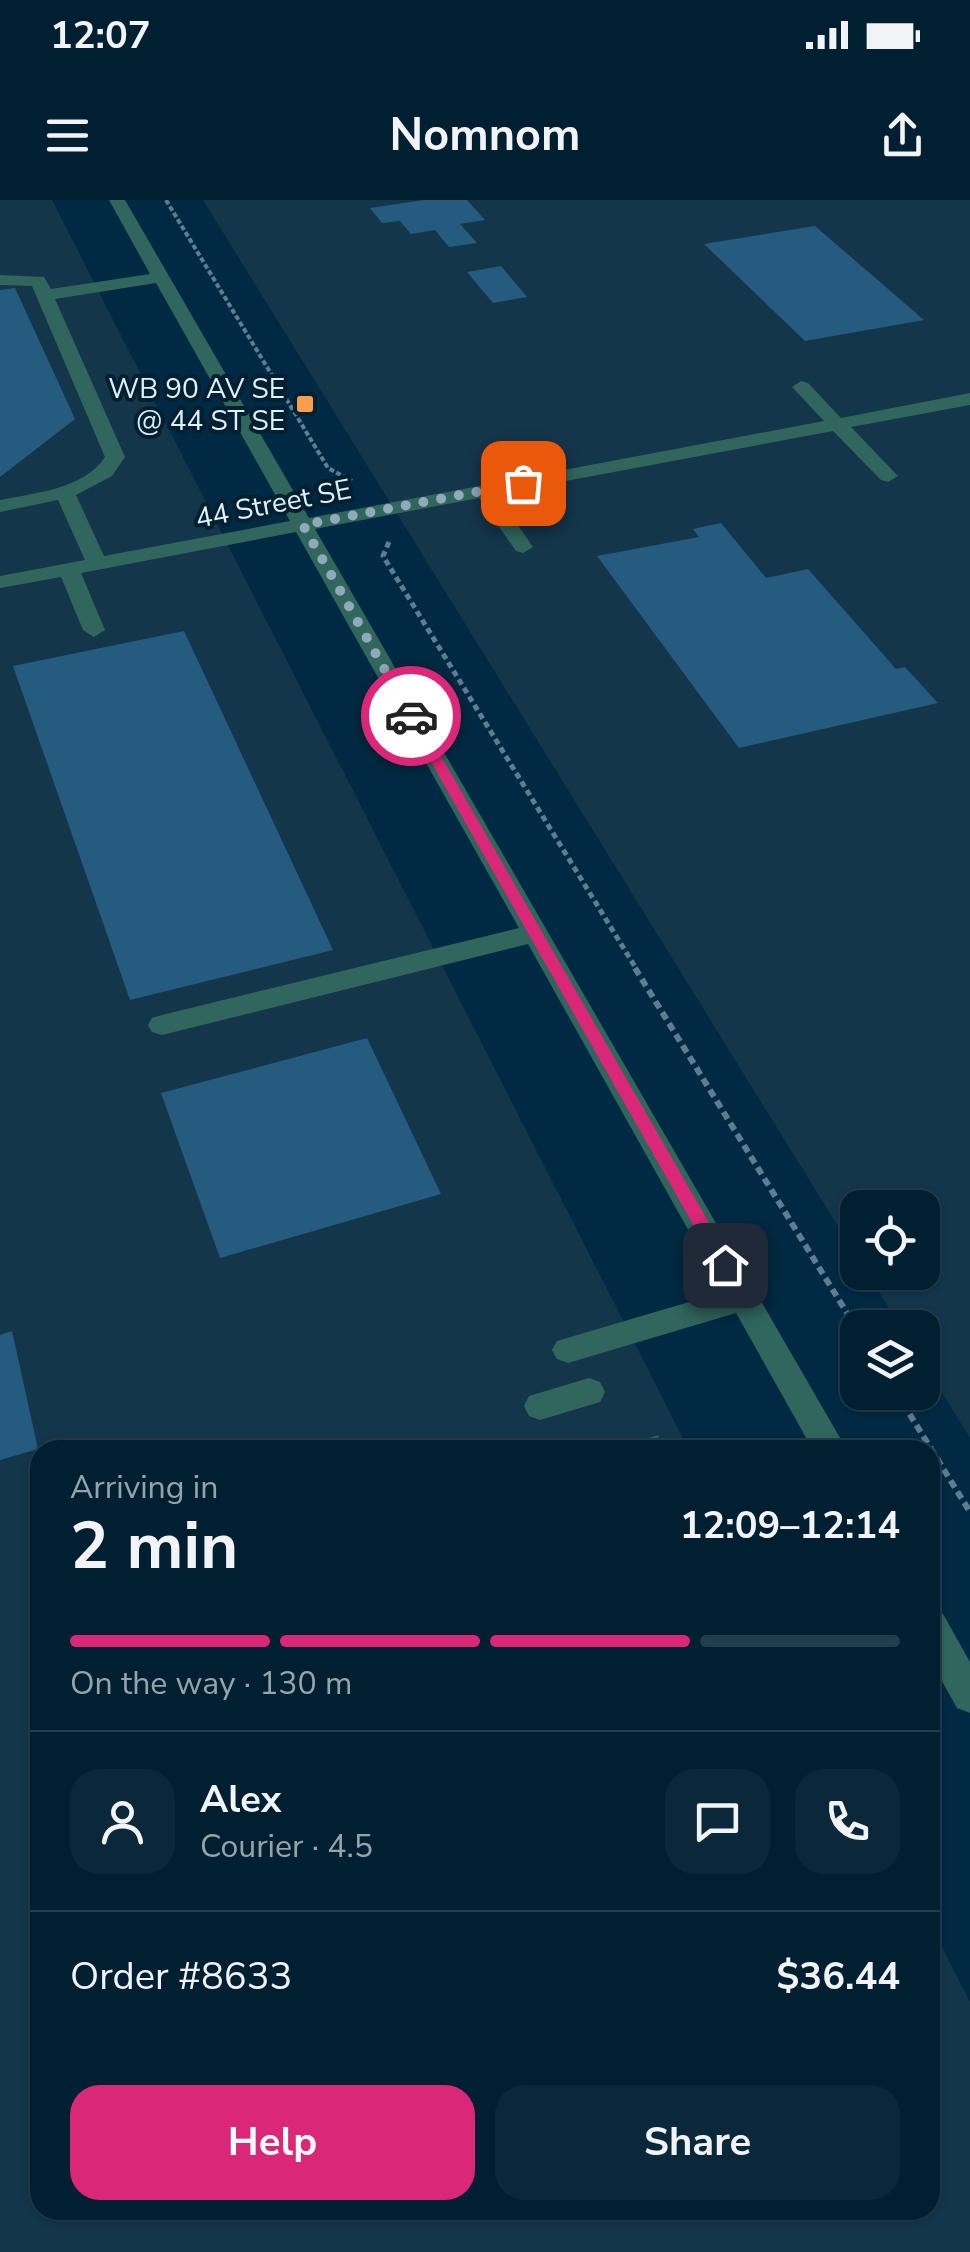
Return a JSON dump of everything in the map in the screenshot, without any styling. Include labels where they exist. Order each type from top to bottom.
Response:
[{"type":"street","points":[[118,200],[824,1440]]},
{"type":"street","points":[[46,295],[161,277]]},
{"type":"street","points":[[0,280],[38,281],[115,457],[106,472],[65,494],[0,506]]},
{"type":"street","points":[[801,387],[888,476]]},
{"type":"street","name":"44 Street SE","points":[[0,582],[970,400]]},
{"type":"street","points":[[758,439],[778,461]]},
{"type":"street","points":[[484,490],[523,547]]},
{"type":"street","points":[[65,494],[98,564]]},
{"type":"street","points":[[69,570],[94,630]]},
{"type":"street","points":[[162,1025],[535,933]]},
{"type":"street","points":[[568,1350],[744,1298]]},
{"type":"street","points":[[540,1406],[590,1392]]},
{"type":"street","points":[[940,1644],[970,1696]]},
{"type":"path","points":[[166,200],[328,468],[358,484]]},
{"type":"path","points":[[394,535],[383,556],[846,1310]]},
{"type":"path","points":[[907,1410],[926,1440]]},
{"type":"path","points":[[940,1463],[970,1512]]},
{"type":"shaded area","points":[[0,200],[52,200],[684,1440],[30,1440],[30,2220],[940,2220],[940,1943],[970,2002],[970,2252],[0,2252]]},
{"type":"shaded area","points":[[203,200],[970,200],[970,1438],[940,1389],[940,1310],[890,1310],[878,1290],[940,1290],[940,1190],[840,1190],[840,1230]]},
{"type":"building","points":[[424,200],[467,200],[485,220],[460,224],[477,243],[449,247],[435,230],[411,234],[400,221],[382,223],[370,208]]},
{"type":"building","points":[[815,226],[924,320],[805,341],[704,244]]},
{"type":"building","points":[[501,266],[527,297],[493,303],[467,272]]},
{"type":"building","points":[[15,288],[75,419],[0,477],[0,290]]},
{"type":"building","points":[[721,523],[766,578],[808,569],[896,669],[905,667],[938,703],[739,748],[597,556],[699,537],[693,529]]},
{"type":"building","points":[[184,631],[333,950],[130,1000],[13,666]]},
{"type":"building","points":[[367,1038],[441,1194],[220,1258],[161,1093]]},
{"type":"building","points":[[12,1331],[36,1440],[30,1440],[30,1451],[0,1460],[0,1335]]},
{"type":"way so far","points":[[411,716],[303,525],[523,483]]},
{"type":"place","name":"WB 90 AV SE @ 44 ST SE","points":[[305,404]]},
{"type":"route","points":[[411,716],[725,1265]]}]
